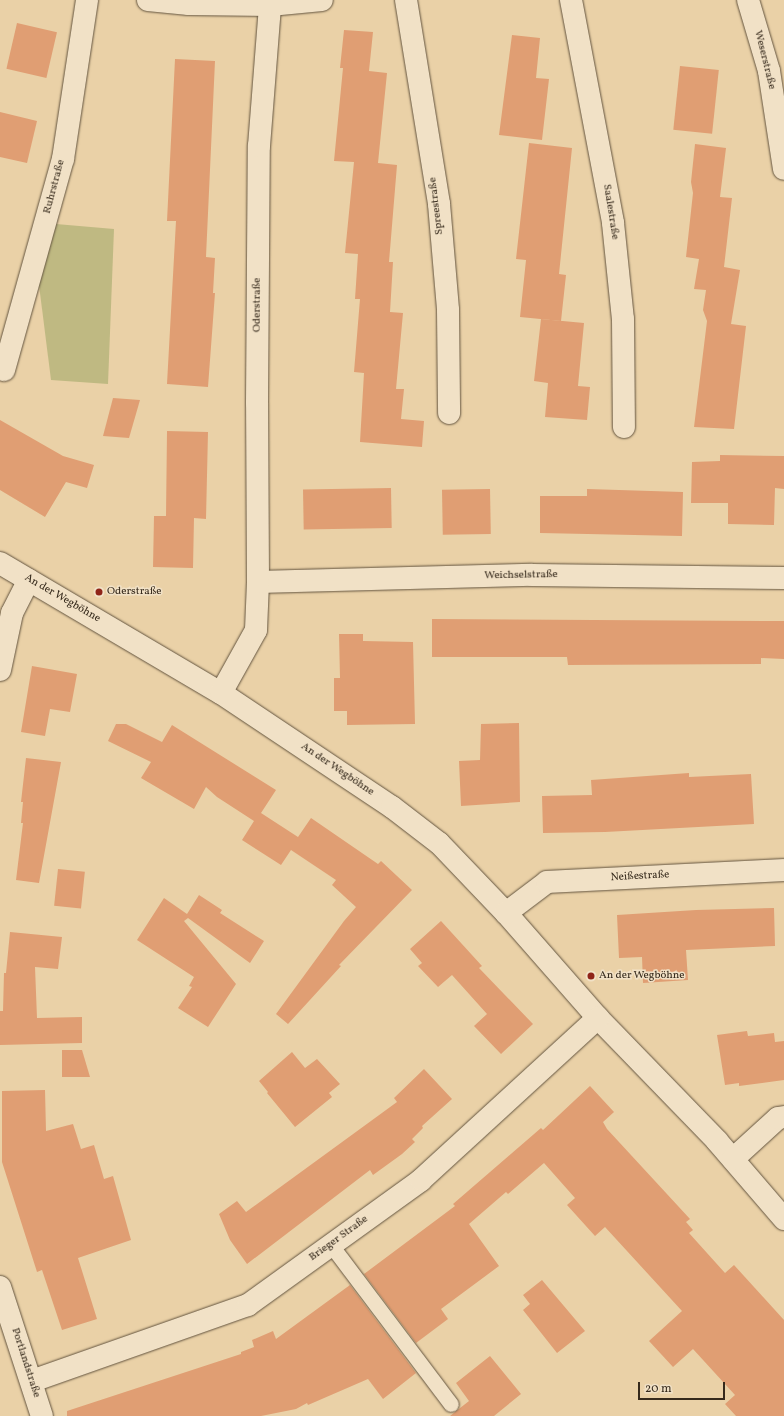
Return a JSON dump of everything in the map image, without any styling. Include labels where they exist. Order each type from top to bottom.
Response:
[{"type":"street","name":"Ruhrstraße","points":[[4,370],[63,159],[87,0]]},
{"type":"street","points":[[148,0],[188,4],[270,5],[322,0]]},
{"type":"street","name":"Spreestraße","points":[[406,0],[438,204],[448,310],[449,413]]},
{"type":"street","name":"Saalestraße","points":[[571,0],[613,222],[623,319],[624,428]]},
{"type":"street","name":"Weserstraße","points":[[748,0],[769,71],[784,169]]},
{"type":"street","name":"Oderstraße","points":[[222,692],[256,630],[258,582],[257,403],[259,146],[270,5]]},
{"type":"street","name":"An der Wegböhne","points":[[0,563],[222,692],[392,807],[439,843],[506,913],[598,1018],[732,1160],[784,1219]]},
{"type":"street","name":"Weichselstraße","points":[[258,582],[532,575],[784,578]]},
{"type":"street","points":[[0,670],[12,613],[29,580]]},
{"type":"street","name":"Neißestraße","points":[[506,913],[547,882],[784,870]]},
{"type":"street","name":"Brieger Straße","points":[[32,1380],[248,1305],[421,1180],[598,1018]]},
{"type":"street","points":[[732,1160],[778,1118],[784,1117]]},
{"type":"street","name":"Portlandstraße","points":[[0,1287],[32,1380],[42,1416]]},
{"type":"lane","points":[[331,1245],[451,1404]]},
{"type":"shaded area","points":[[56,224],[114,229],[108,384],[51,380],[39,285]]},
{"type":"building","points":[[17,23],[57,32],[46,78],[6,69]]},
{"type":"building","points":[[344,30],[373,32],[369,71],[387,73],[378,163],[397,165],[389,262],[393,262],[390,312],[403,313],[396,389],[404,389],[401,419],[424,421],[422,447],[360,442],[364,373],[354,372],[360,299],[355,299],[358,254],[345,253],[354,162],[334,161],[343,68],[340,68]]},
{"type":"building","points":[[512,35],[540,38],[536,78],[549,79],[542,140],[499,135]]},
{"type":"building","points":[[175,59],[215,61],[206,257],[215,258],[213,293],[215,293],[208,387],[167,384],[176,221],[167,221]]},
{"type":"building","points":[[680,66],[719,70],[712,134],[673,130]]},
{"type":"building","points":[[0,112],[37,121],[27,163],[0,157]]},
{"type":"building","points":[[529,143],[572,148],[559,274],[566,275],[561,321],[520,317],[526,260],[516,259]]},
{"type":"building","points":[[695,144],[726,148],[720,197],[732,198],[724,267],[740,270],[731,324],[746,326],[734,429],[694,427],[707,321],[703,310],[706,290],[694,289],[699,259],[686,257],[693,193],[691,182]]},
{"type":"building","points":[[541,319],[584,323],[578,386],[590,387],[587,420],[545,417],[548,383],[534,381]]},
{"type":"building","points":[[113,398],[140,400],[129,438],[103,436]]},
{"type":"building","points":[[0,420],[63,456],[94,465],[87,488],[66,482],[45,517],[0,490]]},
{"type":"building","points":[[167,431],[208,432],[206,519],[194,518],[193,568],[153,567],[154,516],[166,516]]},
{"type":"building","points":[[720,455],[784,456],[784,489],[775,488],[774,525],[728,524],[728,503],[691,503],[692,462],[720,461]]},
{"type":"building","points":[[391,488],[392,528],[304,530],[303,490]]},
{"type":"building","points":[[490,489],[491,534],[443,535],[442,490]]},
{"type":"building","points":[[587,489],[683,492],[682,536],[540,533],[540,496],[587,496]]},
{"type":"building","points":[[432,619],[784,621],[784,659],[761,658],[761,664],[568,665],[567,657],[432,657]]},
{"type":"building","points":[[339,634],[363,634],[363,641],[413,642],[415,724],[347,725],[347,711],[334,711],[334,678],[340,678]]},
{"type":"building","points":[[32,666],[77,674],[70,712],[50,709],[45,736],[21,732]]},
{"type":"building","points":[[519,723],[520,802],[461,806],[459,761],[480,760],[481,724]]},
{"type":"building","points":[[116,724],[126,724],[162,742],[172,725],[276,790],[261,813],[298,837],[311,818],[378,864],[381,861],[412,890],[339,965],[341,966],[288,1024],[276,1014],[344,921],[356,907],[332,885],[336,880],[291,850],[281,865],[242,840],[254,821],[217,797],[206,787],[194,809],[141,778],[151,762],[108,741]]},
{"type":"building","points":[[26,758],[61,762],[39,883],[16,880],[23,823],[21,823],[23,802],[21,802]]},
{"type":"building","points":[[689,773],[689,777],[751,774],[754,824],[605,832],[543,833],[542,796],[592,795],[591,780]]},
{"type":"building","points":[[58,869],[85,872],[81,909],[54,906]]},
{"type":"building","points":[[199,895],[222,910],[220,913],[264,941],[250,963],[188,918],[184,921],[236,984],[208,1027],[178,1008],[192,987],[189,986],[194,977],[137,940],[164,898],[187,914]]},
{"type":"building","points":[[774,908],[775,946],[686,950],[688,980],[643,983],[642,957],[619,958],[617,915],[696,910]]},
{"type":"building","points":[[441,921],[482,966],[479,968],[533,1024],[501,1054],[474,1026],[487,1014],[452,975],[438,987],[418,966],[422,963],[410,949]]},
{"type":"building","points":[[10,932],[62,937],[58,969],[35,967],[37,1018],[82,1017],[82,1043],[0,1045],[0,1011],[3,1011],[4,973],[6,973]]},
{"type":"building","points":[[747,1031],[748,1036],[774,1033],[775,1042],[784,1041],[784,1080],[739,1086],[739,1083],[725,1085],[717,1035]]},
{"type":"building","points":[[62,1050],[82,1050],[90,1077],[62,1077]]},
{"type":"building","points":[[292,1052],[305,1068],[317,1059],[340,1084],[329,1093],[332,1097],[295,1127],[259,1081]]},
{"type":"building","points":[[424,1069],[452,1099],[422,1126],[423,1128],[412,1139],[415,1142],[402,1154],[373,1175],[370,1170],[247,1264],[230,1240],[219,1214],[237,1201],[246,1212],[397,1102],[394,1098]]},
{"type":"building","points":[[590,1086],[614,1112],[603,1122],[607,1129],[690,1219],[686,1222],[693,1230],[689,1233],[725,1273],[734,1265],[784,1320],[784,1416],[736,1416],[725,1404],[735,1395],[693,1349],[673,1367],[649,1341],[682,1311],[605,1227],[595,1236],[567,1205],[575,1198],[544,1163],[508,1194],[506,1192],[469,1224],[499,1266],[441,1309],[448,1319],[416,1343],[364,1274],[455,1206],[453,1204],[541,1128],[543,1130]]},
{"type":"building","points":[[45,1090],[46,1131],[73,1124],[81,1149],[94,1145],[104,1179],[113,1176],[131,1240],[78,1258],[97,1319],[62,1330],[42,1270],[37,1272],[2,1162],[2,1091]]},
{"type":"building","points":[[542,1280],[585,1331],[557,1353],[523,1310],[530,1304],[523,1295]]},
{"type":"building","points":[[350,1285],[416,1373],[383,1399],[368,1379],[308,1405],[307,1403],[296,1409],[261,1416],[67,1416],[67,1411],[241,1354],[241,1352],[254,1347],[252,1340],[273,1331],[276,1339]]},
{"type":"building","points":[[490,1356],[521,1394],[494,1416],[450,1416],[469,1401],[456,1383]]},
{"type":"place","name":"Oderstraße","points":[[99,592]]},
{"type":"place","name":"An der Wegböhne","points":[[591,976]]}]
